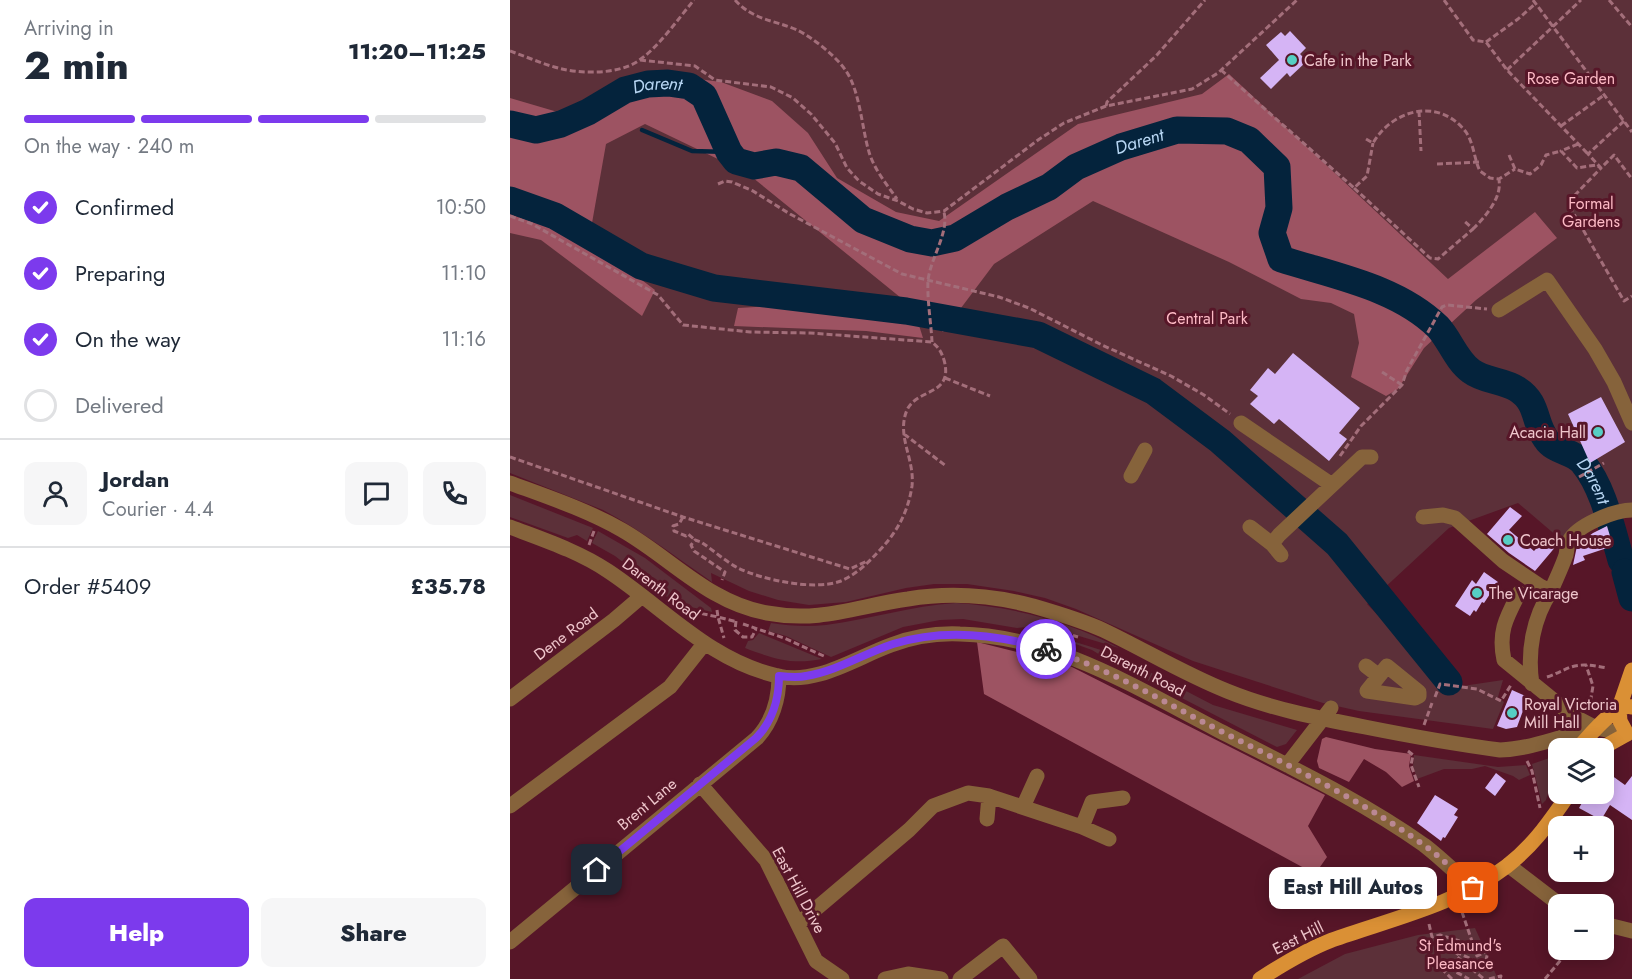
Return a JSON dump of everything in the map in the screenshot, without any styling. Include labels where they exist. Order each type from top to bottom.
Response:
[{"type":"main road","points":[[1614,742],[1630,734],[1620,721],[1626,708],[1630,674]]},
{"type":"main road","points":[[1587,738],[1596,728],[1626,708]]},
{"type":"main road","name":"East Hill","points":[[1260,979],[1308,950],[1403,917],[1473,888],[1508,865],[1539,836],[1560,804]]},
{"type":"street","points":[[1499,310],[1547,280],[1610,374],[1632,421]]},
{"type":"street","points":[[1241,423],[1332,485]]},
{"type":"street","points":[[1131,476],[1144,450]]},
{"type":"street","points":[[1250,527],[1277,545],[1318,498],[1362,457],[1371,457]]},
{"type":"street","points":[[510,483],[571,506],[622,530],[710,592],[736,605],[763,613],[806,617],[834,615],[905,599],[935,595],[973,595],[1004,599],[1057,613],[1100,629],[1228,692],[1270,706],[1326,713],[1500,750],[1521,749],[1570,733],[1596,728]]},
{"type":"street","points":[[1524,675],[1541,609],[1566,555],[1568,542],[1574,533],[1582,528],[1599,519],[1627,510]]},
{"type":"street","points":[[1423,517],[1443,515],[1455,518],[1508,565],[1551,591]]},
{"type":"street","name":"Darenth Road","points":[[510,527],[571,550],[608,571],[704,644],[741,663],[779,676],[805,677],[827,671],[892,644],[928,636],[958,634],[1022,642],[1073,657],[1398,820],[1473,888]]},
{"type":"street","points":[[1519,593],[1505,620],[1502,632],[1504,660],[1573,716],[1596,728],[1630,734]]},
{"type":"street","name":"Dene Road","points":[[510,699],[642,596]]},
{"type":"street","points":[[510,806],[670,687],[704,644]]},
{"type":"street","points":[[1366,666],[1379,676]]},
{"type":"street","name":"Brent Lane","points":[[510,942],[766,728],[774,708],[779,676]]},
{"type":"street","points":[[1287,765],[1326,713]]},
{"type":"street","points":[[1023,807],[1036,776]]},
{"type":"street","name":"East Hill Drive","points":[[700,784],[766,860],[816,961],[842,979]]},
{"type":"street","points":[[798,924],[909,830],[933,806],[968,793],[989,796],[1023,807],[1082,827],[1109,839]]},
{"type":"street","points":[[987,819],[989,796]]},
{"type":"street","points":[[1082,827],[1092,802],[1123,798]]},
{"type":"street","points":[[1508,865],[1548,896]]},
{"type":"street","points":[[1614,926],[1632,931]]},
{"type":"street","points":[[960,979],[1003,945],[1030,979]]},
{"type":"street","points":[[891,979],[908,974],[941,979]]},
{"type":"path","points":[[510,51],[562,69],[597,72],[627,68],[640,60],[694,0]]},
{"type":"path","points":[[735,0],[751,15],[798,31],[832,55],[848,73],[862,115],[869,153],[885,183],[898,201]]},
{"type":"path","points":[[1106,106],[1107,102],[1156,56],[1204,0]]},
{"type":"path","points":[[640,60],[695,66],[715,80],[771,87],[793,98],[811,114],[835,143],[847,168],[859,181],[879,194],[927,213],[944,211],[1064,123],[1106,106],[1192,89],[1221,70],[1297,0]]},
{"type":"path","points":[[1444,0],[1473,40],[1485,42],[1508,70],[1601,168]]},
{"type":"path","points":[[1508,70],[1581,0]]},
{"type":"path","points":[[1609,0],[1632,27]]},
{"type":"path","points":[[1485,42],[1518,19],[1534,2],[1630,126],[1632,132]]},
{"type":"path","points":[[1221,70],[1430,258],[1438,259],[1482,220],[1497,196],[1500,185],[1498,179]]},
{"type":"path","points":[[1561,126],[1604,95]]},
{"type":"path","points":[[1354,188],[1367,176],[1373,143],[1389,123],[1399,117],[1419,111],[1442,114],[1461,127],[1471,142],[1480,171],[1490,178],[1498,179],[1515,169]]},
{"type":"path","points":[[1419,111],[1421,151]]},
{"type":"path","points":[[1588,154],[1624,121]]},
{"type":"path","points":[[1366,140],[1373,143]]},
{"type":"path","points":[[1509,155],[1515,169],[1530,174],[1541,165],[1546,155],[1578,144]]},
{"type":"path","points":[[1561,151],[1577,168],[1596,165],[1601,168]]},
{"type":"path","points":[[1632,179],[1614,155],[1574,196],[1570,207],[1624,301],[1632,296]]},
{"type":"path","points":[[1437,164],[1478,162]]},
{"type":"path","points":[[718,184],[725,181],[732,182],[753,191],[790,214],[903,274],[999,297],[1029,308],[1102,345],[1171,376],[1204,394],[1241,423]]},
{"type":"path","points":[[932,342],[928,280],[946,221],[944,211]]},
{"type":"path","points":[[510,216],[532,224],[658,295],[683,325],[750,332],[810,333],[932,342],[941,349],[946,366],[945,378],[937,389],[912,403],[907,410],[902,433],[911,467],[912,483],[909,501],[895,533],[872,559],[857,571],[840,581],[827,584],[797,583],[753,574],[736,567],[688,534],[686,536],[675,531],[673,526],[678,524],[683,517]]},
{"type":"path","points":[[1463,220],[1473,229]]},
{"type":"path","points":[[1338,458],[1361,426],[1402,385],[1426,334],[1442,307],[1447,305],[1499,310]]},
{"type":"path","points":[[1382,372],[1402,385]]},
{"type":"path","points":[[945,378],[990,396]]},
{"type":"path","points":[[902,433],[946,466]]},
{"type":"path","points":[[510,458],[683,517],[850,569],[872,559]]},
{"type":"path","points":[[1579,477],[1604,463]]},
{"type":"path","points":[[589,545],[596,527]]},
{"type":"path","points":[[694,540],[691,545],[694,551],[725,572],[723,580],[717,582]]},
{"type":"path","points":[[716,606],[725,641]]},
{"type":"path","points":[[718,617],[784,638],[830,659]]},
{"type":"path","points":[[736,621],[735,630],[743,637],[752,637],[756,629]]},
{"type":"path","points":[[1024,631],[1034,627],[1048,628],[1080,638]]},
{"type":"path","points":[[1573,716],[1576,708],[1590,704],[1593,686],[1586,665]]},
{"type":"path","points":[[1552,675],[1572,667],[1586,665],[1607,668]]},
{"type":"path","points":[[1428,715],[1440,684],[1477,689],[1501,701],[1524,675]]},
{"type":"path","points":[[1413,755],[1411,765],[1419,787]]},
{"type":"path","points":[[1527,761],[1532,771],[1541,811]]},
{"type":"path","points":[[1462,912],[1477,956],[1488,951],[1485,965],[1458,953],[1456,956],[1484,979]]},
{"type":"path","points":[[1429,924],[1432,937],[1440,935],[1473,945]]},
{"type":"path","points":[[1545,979],[1561,960]]},
{"type":"path","points":[[1452,979],[1440,967],[1443,965],[1469,979]]},
{"type":"path","points":[[1489,979],[1501,976],[1500,979]]},
{"type":"green space","name":"Central Park","points":[[510,0],[1632,0],[1632,504],[1565,543],[1518,503],[1449,528],[1367,604],[1449,688],[1503,680],[1498,697],[1504,702],[1493,729],[1359,711],[1323,703],[1193,661],[1076,609],[1045,598],[1014,591],[967,584],[934,584],[846,602],[809,605],[778,600],[749,591],[711,573],[712,582],[645,535],[603,510],[510,473]]},
{"type":"green space","points":[[510,495],[593,528],[587,541],[577,535],[568,538],[510,517]]},
{"type":"green space","points":[[598,531],[645,558],[711,608],[712,612],[674,603],[615,556],[592,543]]},
{"type":"green space","points":[[956,603],[998,608],[1040,617],[1080,630],[1119,648],[1049,627],[1017,628],[963,619],[940,620],[903,627],[831,657],[786,636],[768,631],[771,623],[798,626],[826,625]]},
{"type":"green space","points":[[1037,630],[1117,655],[1213,705],[1297,730],[1286,744],[1277,747],[1092,650]]},
{"type":"green space","points":[[759,633],[822,659],[783,660],[745,648],[748,641],[753,640]]},
{"type":"green space","points":[[1414,755],[1498,767],[1526,765],[1530,775],[1519,780],[1485,766],[1472,769],[1444,769],[1417,779],[1413,766]]},
{"type":"green space","points":[[1548,758],[1548,792],[1542,804],[1532,764]]},
{"type":"green space","name":"St Edmund's Pleasance","points":[[1475,928],[1498,979],[1298,979],[1345,954],[1418,935]]},
{"type":"shaded area","points":[[646,72],[721,82],[772,101],[808,133],[837,178],[896,212],[939,221],[1078,124],[1202,94],[1229,74],[1448,279],[1535,212],[1557,238],[1476,300],[1424,348],[1398,389],[1386,396],[1351,377],[1359,343],[1354,314],[1331,303],[1301,299],[1229,262],[1093,201],[994,264],[943,332],[747,173],[645,124],[606,144],[589,240],[655,290],[642,316],[541,240],[510,233],[510,98],[561,113]]},
{"type":"shaded area","points":[[791,305],[917,319],[923,338],[866,331],[734,326],[738,308]]},
{"type":"shaded area","points":[[977,642],[1066,664],[1325,795],[1308,826],[1327,857],[1315,874],[984,694]]},
{"type":"shaded area","points":[[1326,737],[1375,749],[1411,754],[1409,766],[1414,781],[1402,787],[1386,772],[1364,759],[1349,782],[1319,768],[1317,761],[1322,739]]},
{"type":"building","name":"Cafe in the Park","points":[[1290,31],[1306,48],[1300,54],[1307,61],[1290,77],[1287,73],[1271,89],[1260,78],[1279,60],[1266,45],[1281,32],[1285,36]]},
{"type":"building","points":[[1293,353],[1360,408],[1339,433],[1347,439],[1329,461],[1279,419],[1274,424],[1250,404],[1258,396],[1250,390],[1268,368],[1275,374]]},
{"type":"building","name":"Acacia Hall","points":[[1601,397],[1625,442],[1590,463],[1568,414]]},
{"type":"building","name":"Coach House","points":[[1510,507],[1522,516],[1509,530],[1534,551],[1547,537],[1557,545],[1535,571],[1487,534]]},
{"type":"building","points":[[1607,526],[1613,546],[1583,556],[1585,560],[1573,565],[1577,546],[1593,533]]},
{"type":"building","name":"The Vicarage","points":[[1484,572],[1498,582],[1484,603],[1482,602],[1476,612],[1474,610],[1470,616],[1455,606],[1472,580],[1476,584]]},
{"type":"building","name":"Royal Victoria Mill Hall","points":[[1512,690],[1528,697],[1517,727],[1506,729],[1497,726]]},
{"type":"building","points":[[1496,773],[1506,781],[1495,796],[1485,788]]},
{"type":"building","points":[[1632,776],[1632,820],[1610,805],[1603,816],[1594,816],[1579,808],[1581,804],[1614,804],[1614,777],[1625,785]]},
{"type":"building","points":[[1435,795],[1458,809],[1454,815],[1458,817],[1441,841],[1417,823]]},
{"type":"waterway","name":"Darent","points":[[510,124],[536,130],[561,124],[588,112],[625,90],[648,84],[668,83],[689,86],[704,96],[729,152],[736,161],[754,166],[776,162],[801,168],[863,220],[910,239],[932,243],[955,238],[1007,207],[1049,187],[1076,167],[1121,147],[1177,130],[1227,131],[1249,140],[1277,167],[1279,208],[1272,233],[1281,259],[1364,284],[1404,302],[1422,313],[1438,327],[1461,361],[1471,371],[1482,377],[1512,386],[1524,394],[1532,406],[1546,439],[1554,447],[1579,459],[1597,484],[1621,560]]},
{"type":"waterway","points":[[642,130],[692,151],[729,152]]},
{"type":"waterway","name":"Darent","points":[[510,200],[555,216],[641,266],[714,288],[906,311],[1038,335],[1153,391],[1220,441],[1337,544],[1449,682]]},
{"type":"waterway","name":"Darent","points":[[1625,572],[1632,598]]},
{"type":"way so far","points":[[1046,649],[1073,657],[1111,675],[1333,789],[1427,847],[1473,888]]},
{"type":"place","name":"Cafe in the Park","points":[[1292,60]]},
{"type":"place","name":"Acacia Hall","points":[[1598,432]]},
{"type":"place","name":"Coach House","points":[[1508,540]]},
{"type":"place","name":"The Vicarage","points":[[1477,593]]},
{"type":"place","name":"Royal Victoria Mill Hall","points":[[1512,713]]},
{"type":"place","name":"East Hill Autos","points":[[1473,888]]},
{"type":"route","points":[[597,870],[766,728],[772,717],[779,676],[805,677],[827,671],[892,644],[928,636],[981,635],[1046,649]]},
{"type":"park label","name":"Rose Garden","points":[[1571,78]]},
{"type":"park label","name":"Formal Gardens","points":[[1591,212]]}]
